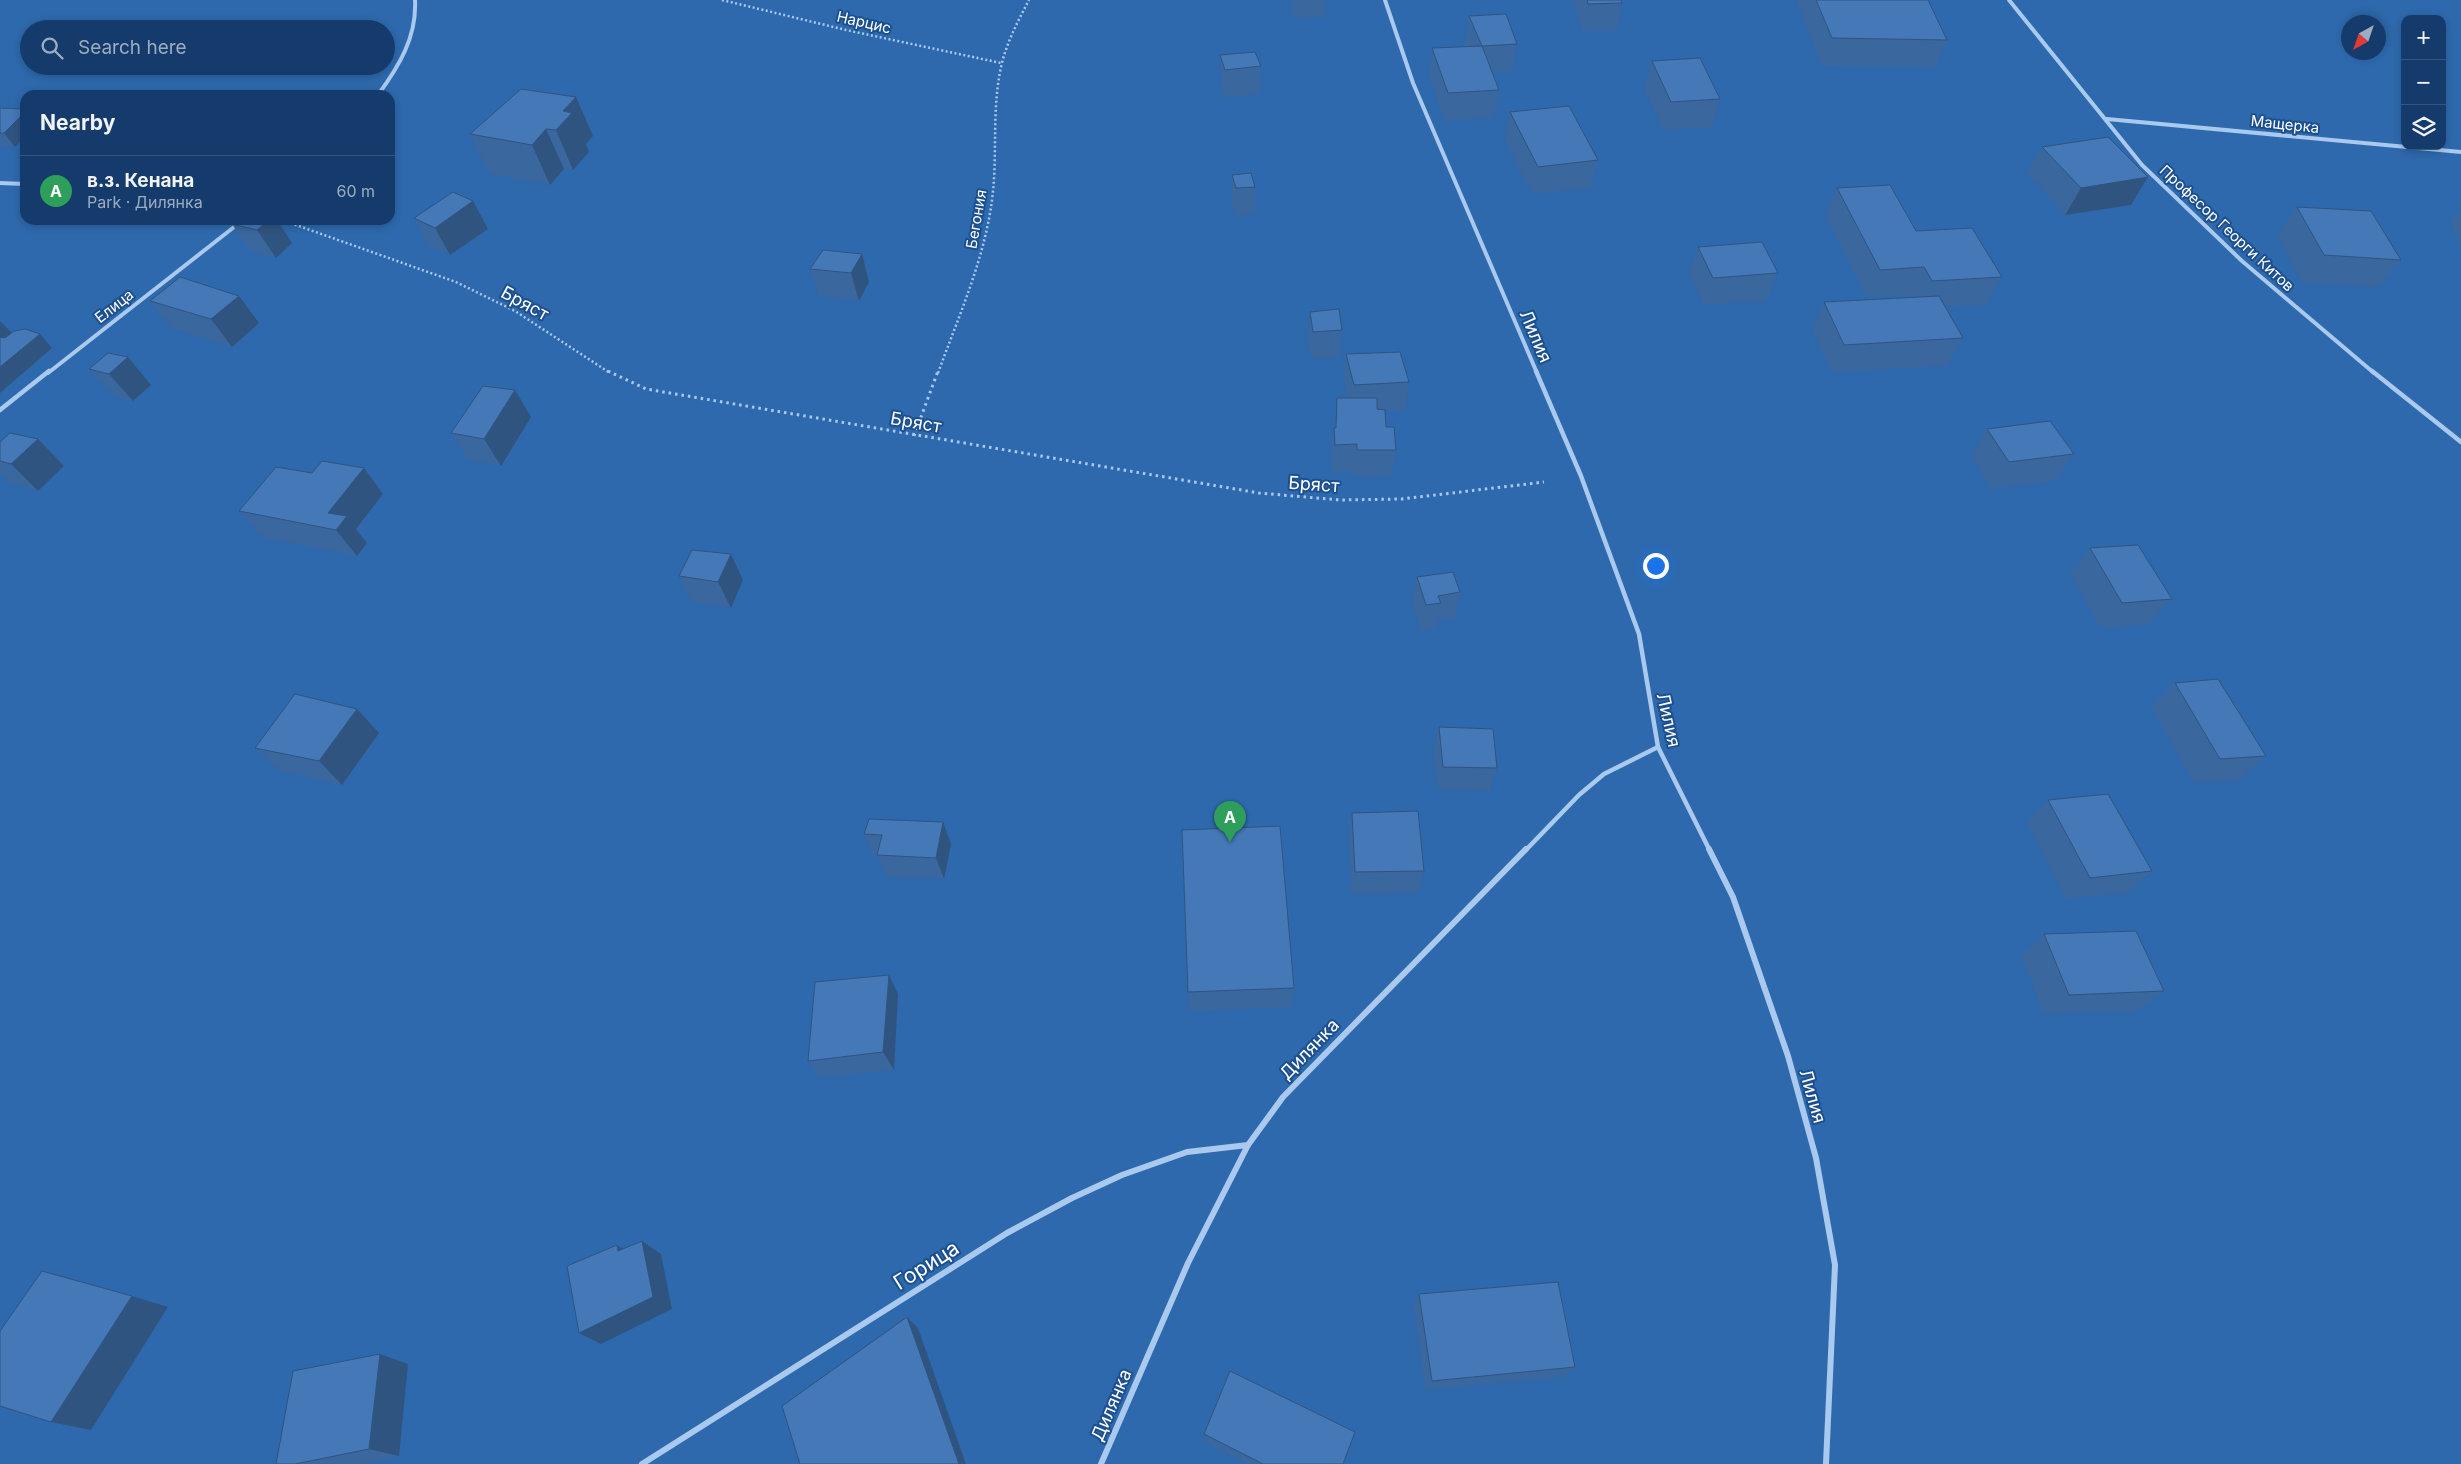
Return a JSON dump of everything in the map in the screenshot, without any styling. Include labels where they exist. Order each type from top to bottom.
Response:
[{"type":"street","points":[[395,70],[409,44],[416,12],[415,0]]},
{"type":"street","name":"Лилия","points":[[1385,0],[1412,83],[1581,476],[1638,634],[1658,746],[1732,897],[1788,1056],[1816,1158],[1835,1265],[1826,1464]]},
{"type":"street","name":"Професор Георги Китов","points":[[2010,0],[2107,118],[2142,165],[2242,261],[2354,356],[2461,442]]},
{"type":"street","points":[[382,90],[392,75]]},
{"type":"street","name":"Мащерка","points":[[2107,118],[2461,152]]},
{"type":"street","points":[[0,183],[20,184]]},
{"type":"street","name":"Елица","points":[[0,410],[237,225]]},
{"type":"street","name":"Дилянка","points":[[1102,1464],[1188,1263],[1248,1145],[1283,1098],[1579,795],[1604,774],[1658,746]]},
{"type":"street","name":"Горица","points":[[642,1464],[1007,1233],[1072,1198],[1122,1175],[1187,1152],[1248,1145]]},
{"type":"path","name":"Нарцис","points":[[722,0],[846,30],[1002,63]]},
{"type":"path","name":"Бегония","points":[[914,436],[973,280],[986,237],[993,200],[994,117],[1002,63],[1010,36],[1029,0]]},
{"type":"path","name":"Бряст","points":[[296,225],[456,282],[515,311],[607,371],[646,389],[914,436],[1259,493],[1340,500],[1402,499],[1581,476]]},
{"type":"shaded area","points":[[0,0],[2461,0],[2461,1464],[0,1464]]},
{"type":"building","points":[[1587,0],[1621,0],[1622,3],[1588,4]]},
{"type":"building","points":[[1816,0],[1928,0],[1947,40],[1832,38]]},
{"type":"building","points":[[1506,14],[1517,44],[1482,46],[1469,16]]},
{"type":"building","points":[[1482,46],[1499,90],[1448,93],[1432,48]]},
{"type":"building","points":[[1255,52],[1261,66],[1225,70],[1220,55]]},
{"type":"building","points":[[1700,58],[1720,99],[1671,102],[1652,61]]},
{"type":"building","points":[[521,89],[576,97],[563,111],[572,113],[556,130],[546,129],[532,145],[470,134]]},
{"type":"building","points":[[1569,106],[1598,160],[1538,167],[1510,112]]},
{"type":"building","points":[[0,108],[20,109],[20,117],[4,133],[0,133]]},
{"type":"building","points":[[2108,137],[2148,177],[2081,188],[2042,147]]},
{"type":"building","points":[[1251,173],[1255,187],[1236,188],[1232,175]]},
{"type":"building","points":[[1890,185],[1916,231],[1972,228],[2002,277],[1932,281],[1924,267],[1880,270],[1837,188]]},
{"type":"building","points":[[453,192],[473,201],[435,228],[414,218]]},
{"type":"building","points":[[2297,207],[2371,211],[2401,260],[2324,255]]},
{"type":"building","points":[[236,225],[263,225],[257,230]]},
{"type":"building","points":[[1762,242],[1778,273],[1713,278],[1698,247]]},
{"type":"building","points":[[823,250],[862,254],[851,273],[810,269]]},
{"type":"building","points":[[180,277],[239,296],[211,319],[150,301]]},
{"type":"building","points":[[1939,296],[1963,338],[1844,345],[1824,302]]},
{"type":"building","points":[[1339,309],[1342,330],[1313,332],[1310,312]]},
{"type":"building","points":[[25,329],[40,334],[0,367],[0,337],[5,338],[14,331]]},
{"type":"building","points":[[1400,352],[1409,382],[1354,385],[1346,354]]},
{"type":"building","points":[[108,353],[128,357],[109,374],[89,369]]},
{"type":"building","points":[[483,386],[515,390],[484,439],[451,433]]},
{"type":"building","points":[[1337,398],[1377,398],[1377,409],[1385,410],[1386,427],[1394,427],[1396,450],[1357,450],[1357,444],[1335,445],[1334,428],[1336,428]]},
{"type":"building","points":[[2050,421],[2074,454],[2009,462],[1987,429]]},
{"type":"building","points":[[10,433],[38,439],[11,464],[0,461],[0,442]]},
{"type":"building","points":[[322,461],[364,468],[328,513],[347,516],[336,530],[239,511],[276,467],[312,473]]},
{"type":"building","points":[[2138,545],[2172,599],[2122,603],[2090,548]]},
{"type":"building","points":[[692,550],[731,554],[718,582],[679,576]]},
{"type":"building","points":[[1453,572],[1460,592],[1438,596],[1441,603],[1426,605],[1417,577]]},
{"type":"building","points":[[2218,679],[2266,756],[2220,759],[2175,683]]},
{"type":"building","points":[[295,694],[357,709],[319,761],[255,748]]},
{"type":"building","points":[[1439,727],[1493,729],[1497,768],[1443,767]]},
{"type":"building","points":[[2108,794],[2152,871],[2090,878],[2048,800]]},
{"type":"building","points":[[1418,811],[1424,871],[1355,872],[1352,813]]},
{"type":"building","points":[[869,819],[943,822],[936,858],[877,855],[882,835],[864,834]]},
{"type":"building","points":[[1280,826],[1294,988],[1188,992],[1182,830]]},
{"type":"building","points":[[2136,931],[2164,991],[2069,995],[2044,934]]},
{"type":"building","points":[[889,975],[883,1052],[808,1061],[815,982]]},
{"type":"building","points":[[642,1241],[653,1297],[579,1333],[567,1266],[617,1245],[618,1251]]},
{"type":"building","points":[[42,1271],[132,1296],[51,1422],[0,1406],[0,1331]]},
{"type":"building","points":[[1558,1282],[1575,1367],[1432,1381],[1419,1294]]},
{"type":"building","points":[[907,1317],[959,1464],[800,1464],[782,1406]]},
{"type":"building","points":[[380,1354],[369,1449],[295,1464],[276,1464],[293,1371]]},
{"type":"building","points":[[1230,1371],[1355,1432],[1343,1464],[1263,1464],[1204,1434]]},
{"type":"place","name":"в.з. Кенана","points":[[1230,842]]}]
